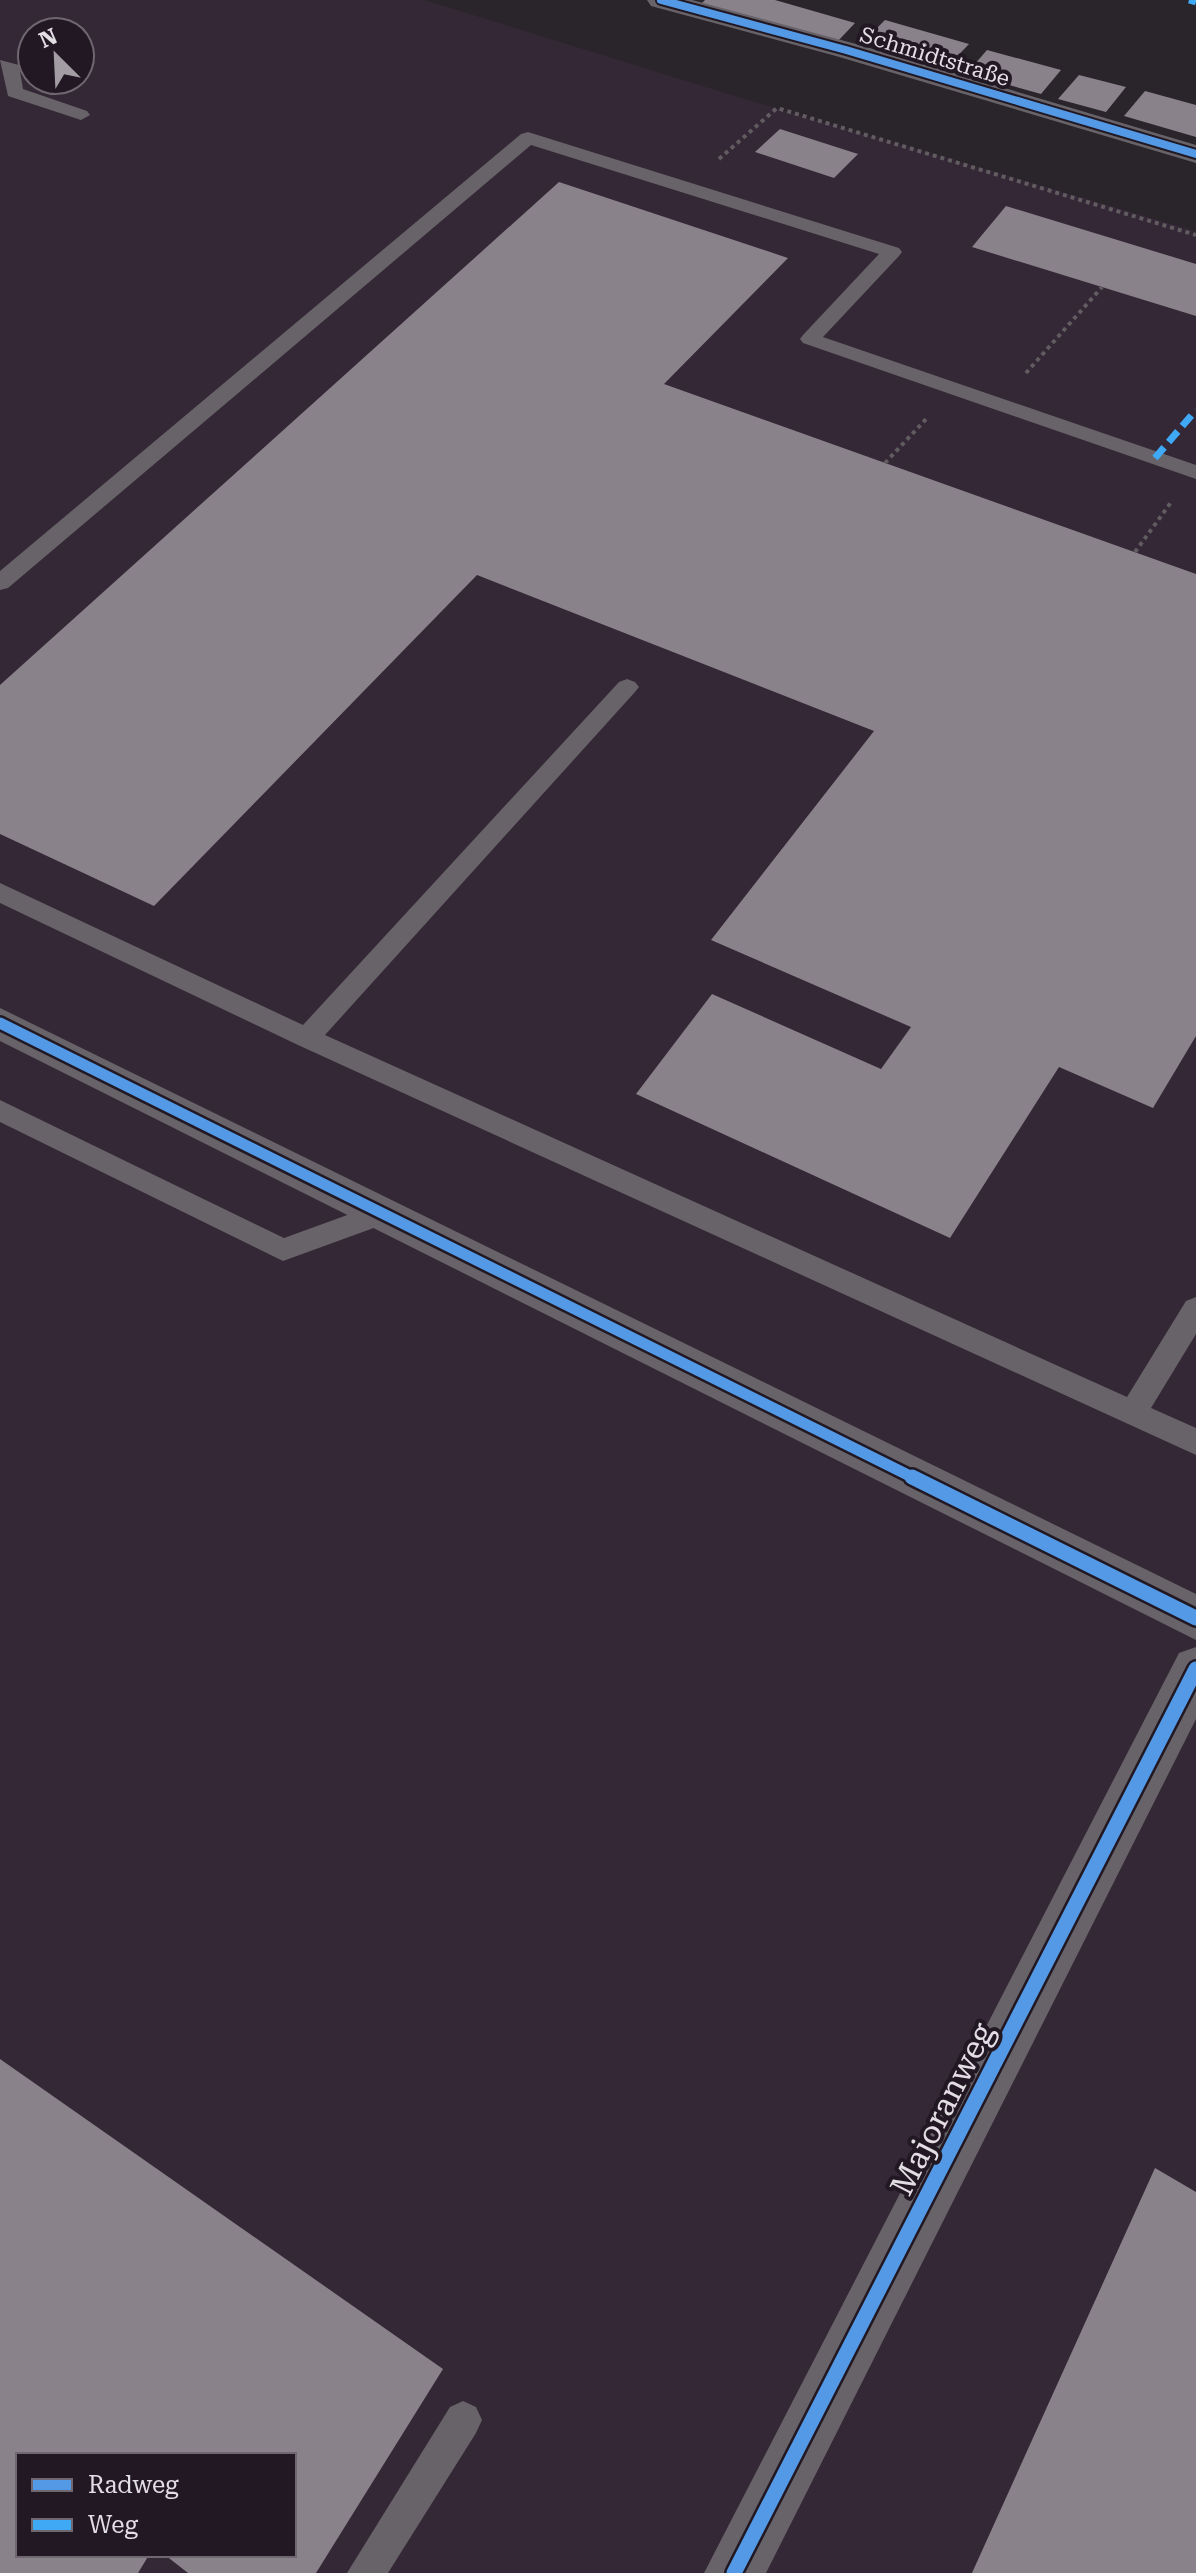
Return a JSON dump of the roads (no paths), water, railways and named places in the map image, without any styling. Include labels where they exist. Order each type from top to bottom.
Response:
[{"type":"street","name":"Schmidtstraße","points":[[661,0],[846,50],[1196,154]]},
{"type":"street","points":[[0,1023],[1196,1618]]},
{"type":"street","name":"Majoranweg","points":[[734,2573],[1196,1669]]},
{"type":"lane","points":[[0,65],[13,69],[14,92],[81,115]]},
{"type":"lane","points":[[0,583],[528,138],[892,252],[810,339],[1195,472]]},
{"type":"lane","points":[[307,1038],[627,687]]},
{"type":"lane","points":[[0,892],[307,1038],[1196,1442]]},
{"type":"lane","points":[[0,1110],[283,1250],[383,1213]]},
{"type":"lane","points":[[1133,1413],[1196,1309]]},
{"type":"lane","points":[[366,2573],[463,2420]]}]
